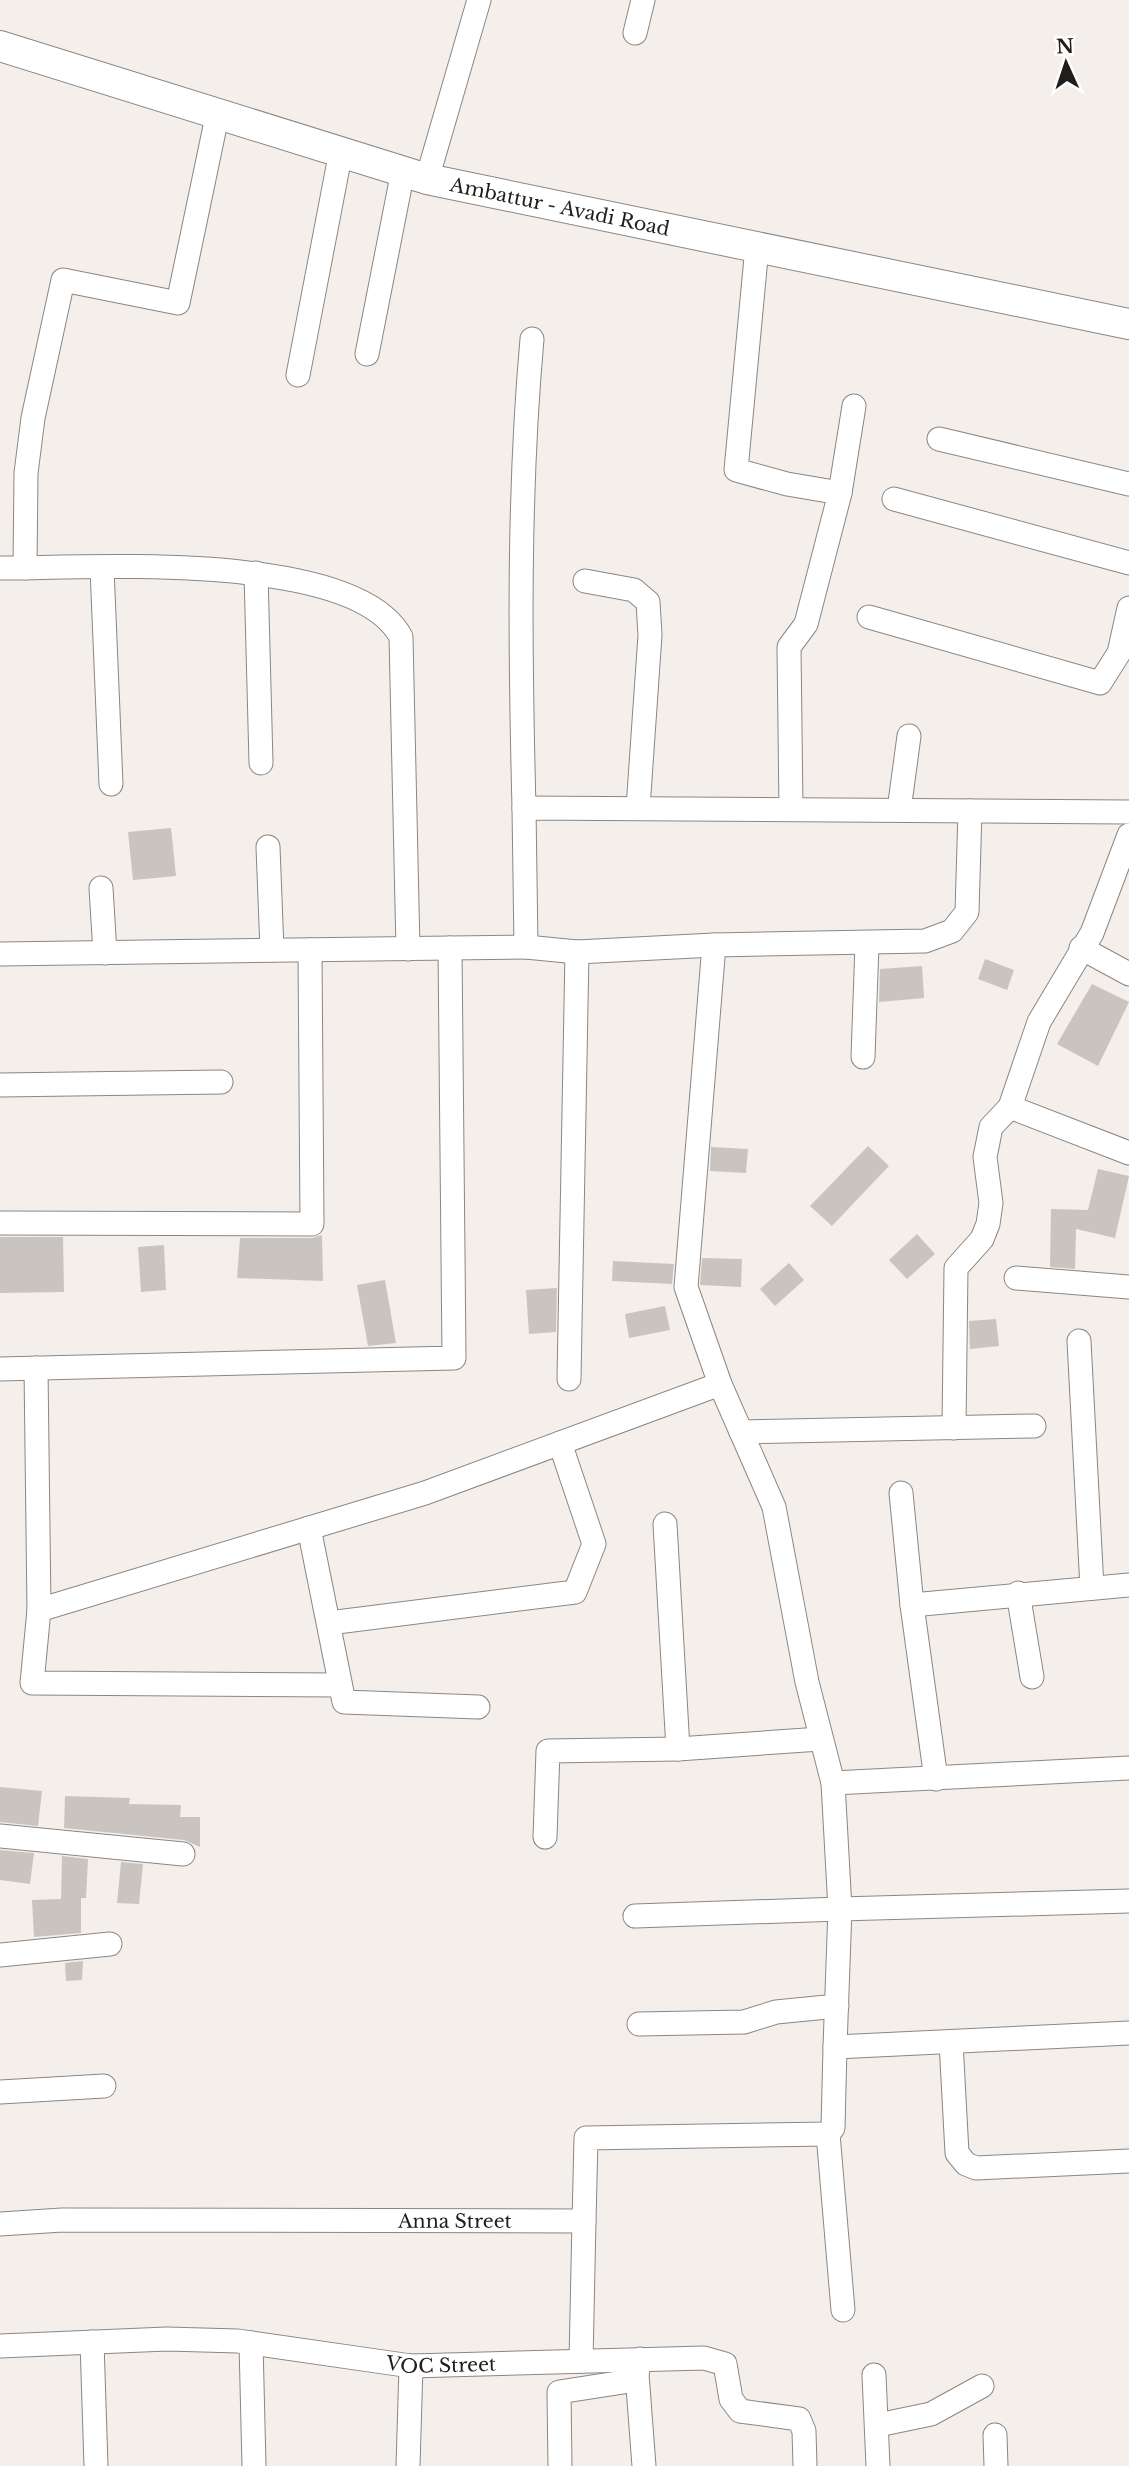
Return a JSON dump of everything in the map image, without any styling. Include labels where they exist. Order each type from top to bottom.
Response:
[{"type":"street","points":[[367,354],[415,175],[479,0]]},
{"type":"street","points":[[635,33],[643,0]]},
{"type":"street","name":"Ambattur - Avadi Road","points":[[0,46],[415,175],[1129,324]]},
{"type":"street","points":[[25,568],[26,473],[33,418],[63,280],[178,303],[218,112]]},
{"type":"street","points":[[298,375],[341,151]]},
{"type":"street","points":[[757,247],[736,470],[788,484],[840,493]]},
{"type":"street","points":[[526,947],[521,536],[523,435],[531,339]]},
{"type":"street","points":[[791,809],[789,647],[806,624],[840,493],[854,406]]},
{"type":"street","points":[[939,439],[1129,484]]},
{"type":"street","points":[[894,499],[1129,563]]},
{"type":"street","points":[[0,568],[226,568],[351,596],[393,621],[401,637],[408,949]]},
{"type":"street","points":[[102,568],[111,784]]},
{"type":"street","points":[[256,573],[261,763]]},
{"type":"street","points":[[584,581],[634,590],[648,602],[650,635],[638,808]]},
{"type":"street","points":[[869,617],[1100,682],[1124,654],[1129,608]]},
{"type":"street","points":[[900,810],[909,736]]},
{"type":"street","points":[[524,808],[1129,811]]},
{"type":"street","points":[[0,954],[526,947],[577,952],[714,945],[925,941],[952,931],[967,912],[970,811]]},
{"type":"street","points":[[954,1428],[956,1268],[982,1239],[988,1224],[991,1203],[985,1157],[991,1127],[1010,1107],[1039,1022],[1081,947],[1092,933],[1129,835]]},
{"type":"street","points":[[268,847],[272,950]]},
{"type":"street","points":[[101,888],[105,953]]},
{"type":"street","points":[[863,1056],[867,944]]},
{"type":"street","points":[[714,945],[686,1287],[720,1384],[774,1507],[820,1739],[833,1783],[840,1909],[833,2128],[828,2134],[843,2310]]},
{"type":"street","points":[[1081,947],[1129,974]]},
{"type":"street","points":[[0,1369],[454,1358],[450,948]]},
{"type":"street","points":[[0,1223],[312,1224],[310,950]]},
{"type":"street","points":[[569,1379],[577,952]]},
{"type":"street","points":[[0,1085],[221,1082]]},
{"type":"street","points":[[1010,1107],[1129,1153]]},
{"type":"street","points":[[1016,1278],[1129,1287]]},
{"type":"street","points":[[1079,1341],[1091,1588]]},
{"type":"street","points":[[36,1368],[39,1610],[32,1683],[340,1685]]},
{"type":"street","points":[[39,1610],[425,1493],[720,1384]]},
{"type":"street","points":[[741,1432],[1034,1426]]},
{"type":"street","points":[[329,1623],[575,1592],[594,1545],[560,1443]]},
{"type":"street","points":[[901,1493],[912,1605],[936,1779]]},
{"type":"street","points":[[665,1524],[678,1749]]},
{"type":"street","points":[[309,1528],[344,1702],[478,1707]]},
{"type":"street","points":[[912,1605],[1018,1593],[1129,1585]]},
{"type":"street","points":[[1018,1593],[1032,1676]]},
{"type":"street","points":[[545,1837],[548,1751],[678,1749],[820,1739]]},
{"type":"street","points":[[833,1783],[1129,1768]]},
{"type":"street","points":[[0,1836],[183,1854]]},
{"type":"street","points":[[635,1916],[1129,1901]]},
{"type":"street","points":[[0,1955],[110,1944]]},
{"type":"street","points":[[639,2024],[744,2022],[776,2012],[837,2006]]},
{"type":"street","points":[[835,2048],[1129,2033]]},
{"type":"street","points":[[951,2042],[957,2153],[966,2164],[976,2168],[1129,2161]]},
{"type":"street","points":[[0,2092],[104,2086]]},
{"type":"street","points":[[581,2361],[586,2138],[828,2134]]},
{"type":"street","name":"Anna Street","points":[[0,2224],[62,2220],[584,2221]]},
{"type":"street","name":"VOC Street","points":[[0,2346],[167,2339],[251,2343],[411,2366],[581,2361],[638,2367],[705,2358],[726,2364],[731,2399],[740,2411],[799,2419],[806,2448],[805,2466]]},
{"type":"street","points":[[92,2342],[96,2466]]},
{"type":"street","points":[[251,2343],[254,2466]]},
{"type":"street","points":[[408,2466],[411,2366]]},
{"type":"street","points":[[560,2466],[559,2392],[620,2385],[638,2367]]},
{"type":"street","points":[[638,2367],[644,2466]]},
{"type":"street","points":[[874,2375],[878,2466]]},
{"type":"street","points":[[878,2426],[932,2414],[982,2386]]},
{"type":"street","points":[[995,2435],[996,2466]]},
{"type":"building","points":[[171,828],[176,876],[133,880],[128,832]]},
{"type":"building","points":[[985,959],[1014,970],[1007,990],[978,979]]},
{"type":"building","points":[[922,966],[924,998],[879,1002],[880,969]]},
{"type":"building","points":[[1092,984],[1129,1002],[1098,1066],[1057,1044]]},
{"type":"building","points":[[868,1146],[889,1166],[832,1226],[810,1206]]},
{"type":"building","points":[[711,1147],[748,1149],[746,1173],[710,1171]]},
{"type":"building","points":[[1098,1169],[1129,1176],[1115,1238],[1076,1229],[1075,1269],[1050,1267],[1051,1209],[1088,1210]]},
{"type":"building","points":[[917,1234],[935,1254],[907,1279],[889,1260]]},
{"type":"building","points":[[322,1235],[323,1281],[237,1278],[240,1238],[312,1238]]},
{"type":"building","points":[[0,1237],[63,1237],[64,1292],[0,1293]]},
{"type":"building","points":[[164,1245],[166,1290],[141,1292],[138,1247]]},
{"type":"building","points":[[702,1258],[742,1259],[741,1287],[700,1285]]},
{"type":"building","points":[[613,1261],[674,1264],[672,1284],[612,1281]]},
{"type":"building","points":[[789,1263],[804,1280],[775,1306],[760,1289]]},
{"type":"building","points":[[385,1280],[396,1343],[368,1346],[357,1285]]},
{"type":"building","points":[[557,1288],[556,1332],[529,1334],[526,1290]]},
{"type":"building","points":[[665,1306],[670,1330],[629,1338],[625,1314]]},
{"type":"building","points":[[996,1319],[999,1346],[970,1349],[969,1321]]},
{"type":"building","points":[[0,1787],[42,1791],[38,1826],[0,1822]]},
{"type":"building","points":[[65,1796],[130,1798],[129,1804],[181,1805],[180,1817],[200,1817],[200,1847],[184,1840],[64,1828]]},
{"type":"building","points":[[0,1850],[34,1853],[30,1884],[0,1880]]},
{"type":"building","points":[[62,1856],[88,1859],[86,1898],[81,1898],[81,1933],[34,1937],[32,1900],[61,1899]]},
{"type":"building","points":[[121,1862],[143,1864],[139,1904],[117,1903]]},
{"type":"building","points":[[83,1961],[82,1980],[66,1981],[65,1963]]}]
